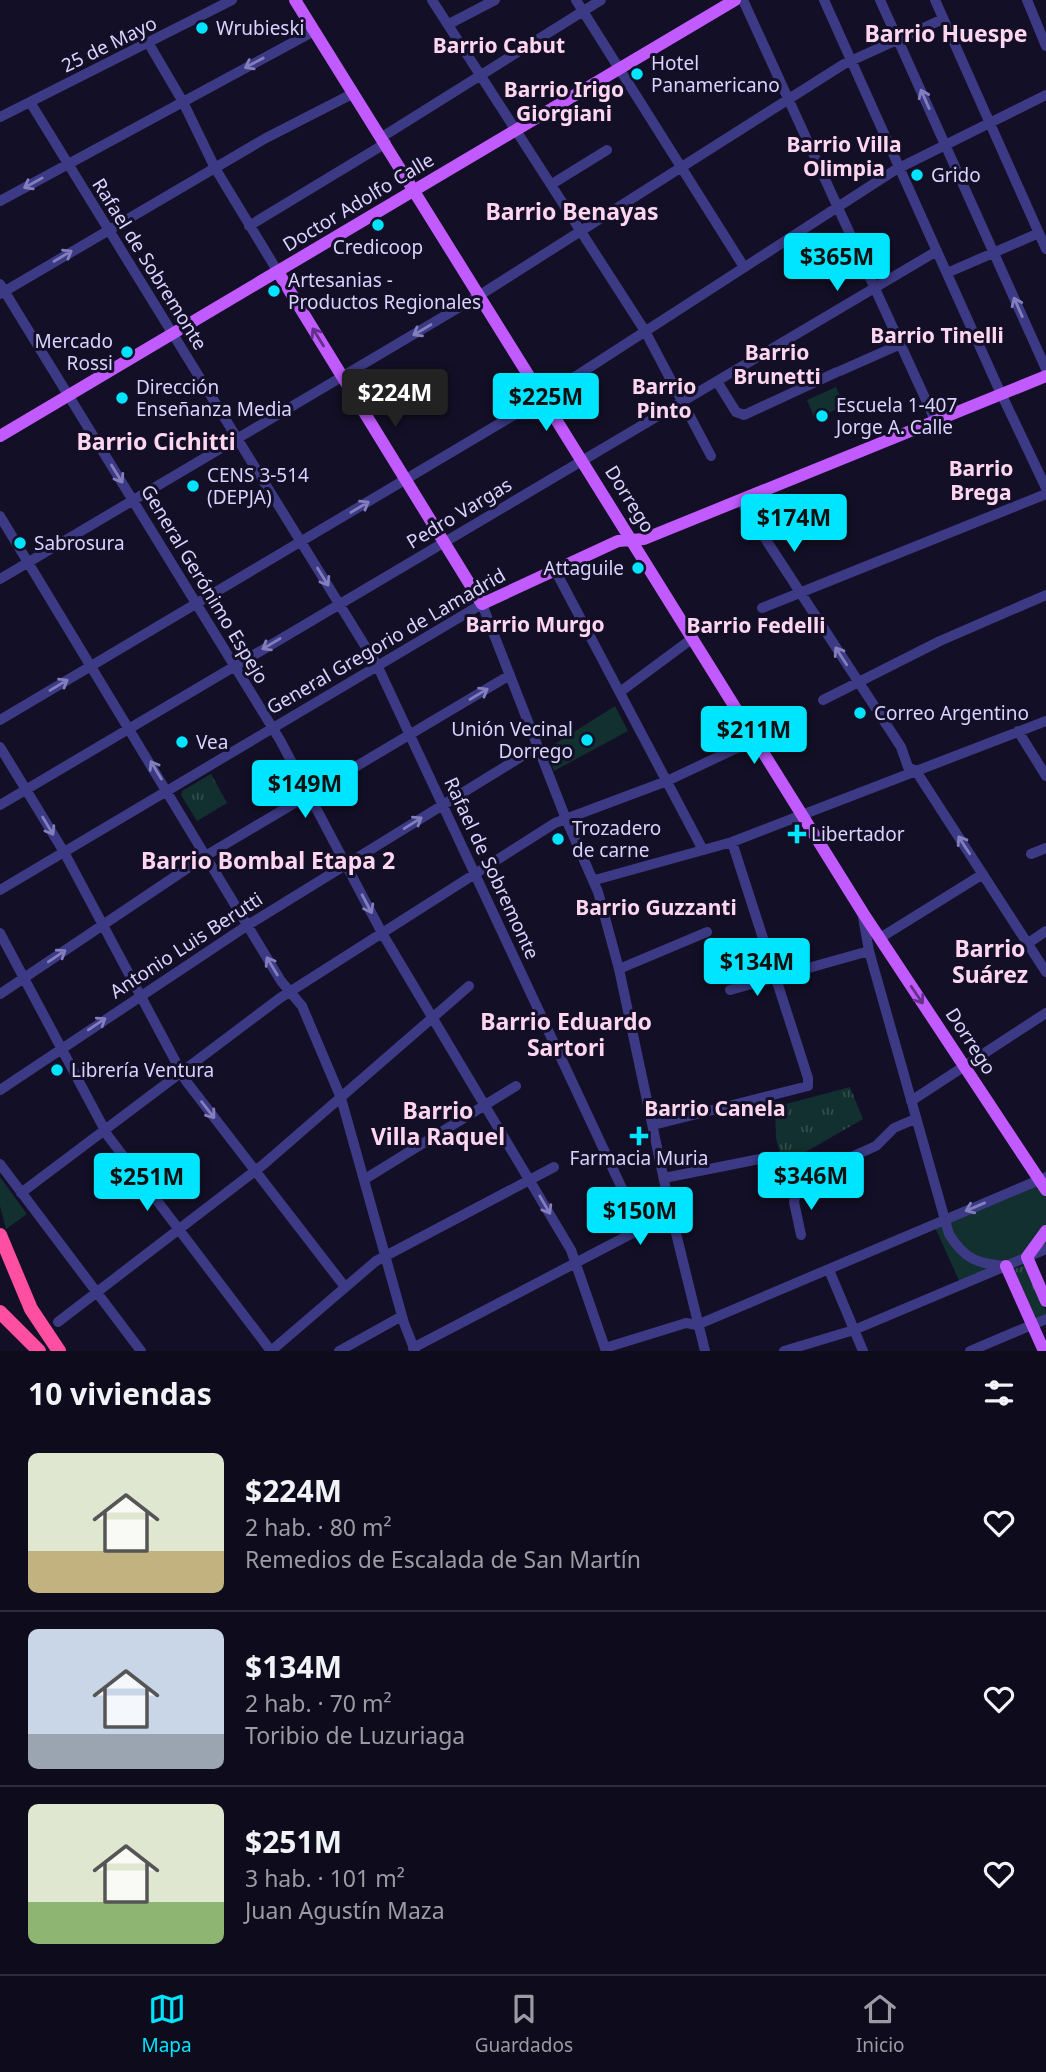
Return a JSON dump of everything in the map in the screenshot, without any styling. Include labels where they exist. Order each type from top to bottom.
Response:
[{"type":"highway","points":[[0,1235],[14,1275],[39,1324],[59,1351]]},
{"type":"highway","points":[[1,1313],[39,1351]]},
{"type":"highway","points":[[39,1324],[66,1351]]},
{"type":"main road","name":"Dorrego","points":[[295,0],[633,539],[863,913],[1043,1182]]},
{"type":"main road","name":"Doctor Adolfo Calle","points":[[0,436],[735,0]]},
{"type":"main road","points":[[278,272],[482,604]]},
{"type":"main road","name":"General Gregorio de Lamadrid","points":[[482,604],[618,541],[644,539],[1046,376]]},
{"type":"main road","points":[[1046,1231],[1027,1257],[1046,1301]]},
{"type":"main road","points":[[1006,1266],[1044,1351]]},
{"type":"street","name":"25 de Mayo","points":[[0,117],[232,0]]},
{"type":"street","points":[[432,0],[645,331],[711,456]]},
{"type":"street","points":[[449,24],[482,3],[495,0]]},
{"type":"street","points":[[576,0],[744,267]]},
{"type":"street","points":[[248,226],[601,0]]},
{"type":"street","points":[[743,0],[936,422]]},
{"type":"street","points":[[824,0],[1001,396],[1046,488]]},
{"type":"street","points":[[880,0],[1046,369]]},
{"type":"street","points":[[935,0],[1046,248]]},
{"type":"street","points":[[1027,0],[1046,46]]},
{"type":"street","points":[[0,579],[480,295],[851,60],[943,19]]},
{"type":"street","points":[[0,201],[314,31]]},
{"type":"street","points":[[149,44],[183,102],[215,168],[278,272]]},
{"type":"street","points":[[1,290],[215,168],[354,93]]},
{"type":"street","points":[[0,720],[544,397],[836,206],[900,168],[1046,94]]},
{"type":"street","name":"Rafael de Sobremonte","points":[[30,102],[378,667],[641,1229]]},
{"type":"street","points":[[552,184],[607,150]]},
{"type":"street","points":[[947,273],[1039,233]]},
{"type":"street","name":"Pedro Vargas","points":[[0,805],[445,541],[718,383],[937,251]]},
{"type":"street","name":"General Gerónimo Espejo","points":[[1,290],[134,500],[273,729],[382,933],[577,1262],[606,1350]]},
{"type":"street","points":[[718,383],[736,412],[744,415],[901,344]]},
{"type":"street","points":[[762,608],[1046,494]]},
{"type":"street","points":[[740,500],[901,747],[908,767],[916,771],[1046,970]]},
{"type":"street","points":[[0,516],[248,925],[290,992],[302,1006],[341,1098],[402,1316],[414,1349],[671,1213]]},
{"type":"street","points":[[555,570],[703,850]]},
{"type":"street","points":[[822,701],[940,641],[1046,595]]},
{"type":"street","points":[[482,604],[566,819],[594,880],[619,969],[671,1213],[705,1351]]},
{"type":"street","name":"General Gregorio de Lamadrid","points":[[0,891],[482,604]]},
{"type":"street","points":[[620,692],[693,638]]},
{"type":"street","points":[[0,994],[208,855],[310,797],[510,675]]},
{"type":"street","points":[[594,880],[732,842],[1046,720]]},
{"type":"street","points":[[1018,731],[1046,776]]},
{"type":"street","points":[[21,1193],[290,992],[555,822],[667,781],[756,739]]},
{"type":"street","points":[[0,747],[104,924],[180,1072],[345,1287]]},
{"type":"street","name":"Antonio Luis Berutti","points":[[0,1090],[248,925],[537,747]]},
{"type":"street","points":[[653,1125],[808,1086],[732,842]]},
{"type":"street","points":[[1031,854],[1046,848]]},
{"type":"street","points":[[880,938],[983,874]]},
{"type":"street","name":"Dorrego","points":[[863,913],[869,951],[949,1234],[964,1255],[979,1263],[1006,1266]]},
{"type":"street","points":[[1027,944],[1046,931]]},
{"type":"street","points":[[619,969],[707,932]]},
{"type":"street","points":[[0,933],[105,1130],[271,1351],[385,1255],[554,1167]]},
{"type":"street","points":[[730,990],[869,951]]},
{"type":"street","points":[[58,1322],[256,1171],[469,986]]},
{"type":"street","points":[[911,1101],[1046,1013]]},
{"type":"street","points":[[365,1179],[516,1086]]},
{"type":"street","points":[[801,1235],[794,1202],[799,1180],[876,1146],[894,1128],[915,1119]]},
{"type":"street","points":[[664,1178],[765,1158]]},
{"type":"street","points":[[0,1164],[141,1351]]},
{"type":"street","points":[[606,1350],[686,1323],[697,1325],[944,1220],[1043,1182]]},
{"type":"street","points":[[784,1351],[854,1330],[1046,1249]]},
{"type":"street","points":[[829,1270],[863,1351]]},
{"type":"street","points":[[339,1351],[402,1316]]},
{"type":"street","points":[[970,1351],[1046,1319]]},
{"type":"green space","points":[[836,387],[844,406],[815,419],[807,400]]},
{"type":"green space","name":"Unión Vecinal Dorrego","points":[[615,706],[628,731],[554,771],[547,752],[550,747]]},
{"type":"green space","points":[[211,774],[227,803],[197,821],[181,795],[182,791]]},
{"type":"green space","points":[[850,1087],[863,1119],[783,1165],[776,1138],[775,1107]]},
{"type":"green space","points":[[0,1177],[27,1214],[6,1229],[0,1206]]},
{"type":"green space","points":[[1046,1177],[1046,1249],[961,1285],[934,1225]]},
{"type":"green space","points":[[1024,1265],[1046,1311],[1046,1314],[1036,1318],[1014,1269]]},
{"type":"place","name":"Wrubieski","points":[[202,28]]},
{"type":"place","name":"Hotel Panamericano","points":[[637,74]]},
{"type":"place","name":"Grido","points":[[917,175]]},
{"type":"place","name":"Credicoop","points":[[378,225]]},
{"type":"place","name":"Artesanias - Productos Regionales","points":[[274,291]]},
{"type":"place","name":"Mercado Rossi","points":[[127,352]]},
{"type":"place","name":"Dirección Enseñanza Media","points":[[122,398]]},
{"type":"place","name":"Escuela 1-407 Jorge A. Calle","points":[[822,416]]},
{"type":"place","name":"CENS 3-514 (DEPJA)","points":[[193,486]]},
{"type":"place","name":"Sabrosura","points":[[20,543]]},
{"type":"place","name":"Attaguile","points":[[638,568]]},
{"type":"place","name":"Correo Argentino","points":[[860,713]]},
{"type":"place","name":"Unión Vecinal Dorrego","points":[[587,740]]},
{"type":"place","name":"Vea","points":[[182,742]]},
{"type":"place","name":"Libertador","points":[[797,834]]},
{"type":"place","name":"Trozadero de carne","points":[[558,839]]},
{"type":"place","name":"Librería Ventura","points":[[57,1070]]},
{"type":"place","name":"Farmacia Muria","points":[[639,1136]]},
{"type":"district","name":"Barrio Huespe","points":[[946,34]]},
{"type":"district","name":"Barrio Cabut","points":[[499,46]]},
{"type":"district","name":"Barrio Irigo Giorgiani","points":[[564,102]]},
{"type":"district","name":"Barrio Villa Olimpia","points":[[844,157]]},
{"type":"district","name":"Barrio Benayas","points":[[572,212]]},
{"type":"district","name":"Barrio Tinelli","points":[[937,336]]},
{"type":"district","name":"Barrio Brunetti","points":[[777,365]]},
{"type":"district","name":"Barrio Pinto","points":[[664,399]]},
{"type":"district","name":"Barrio Cichitti","points":[[156,442]]},
{"type":"district","name":"Barrio Brega","points":[[981,481]]},
{"type":"district","name":"Barrio Murgo","points":[[535,625]]},
{"type":"district","name":"Barrio Fedelli","points":[[756,626]]},
{"type":"district","name":"Barrio Bombal Etapa 2","points":[[268,861]]},
{"type":"district","name":"Barrio Guzzanti","points":[[656,908]]},
{"type":"district","name":"Barrio Suárez","points":[[990,962]]},
{"type":"district","name":"Barrio Eduardo Sartori","points":[[566,1035]]},
{"type":"district","name":"Barrio Canela","points":[[715,1109]]},
{"type":"district","name":"Barrio Villa Raquel","points":[[438,1124]]}]
